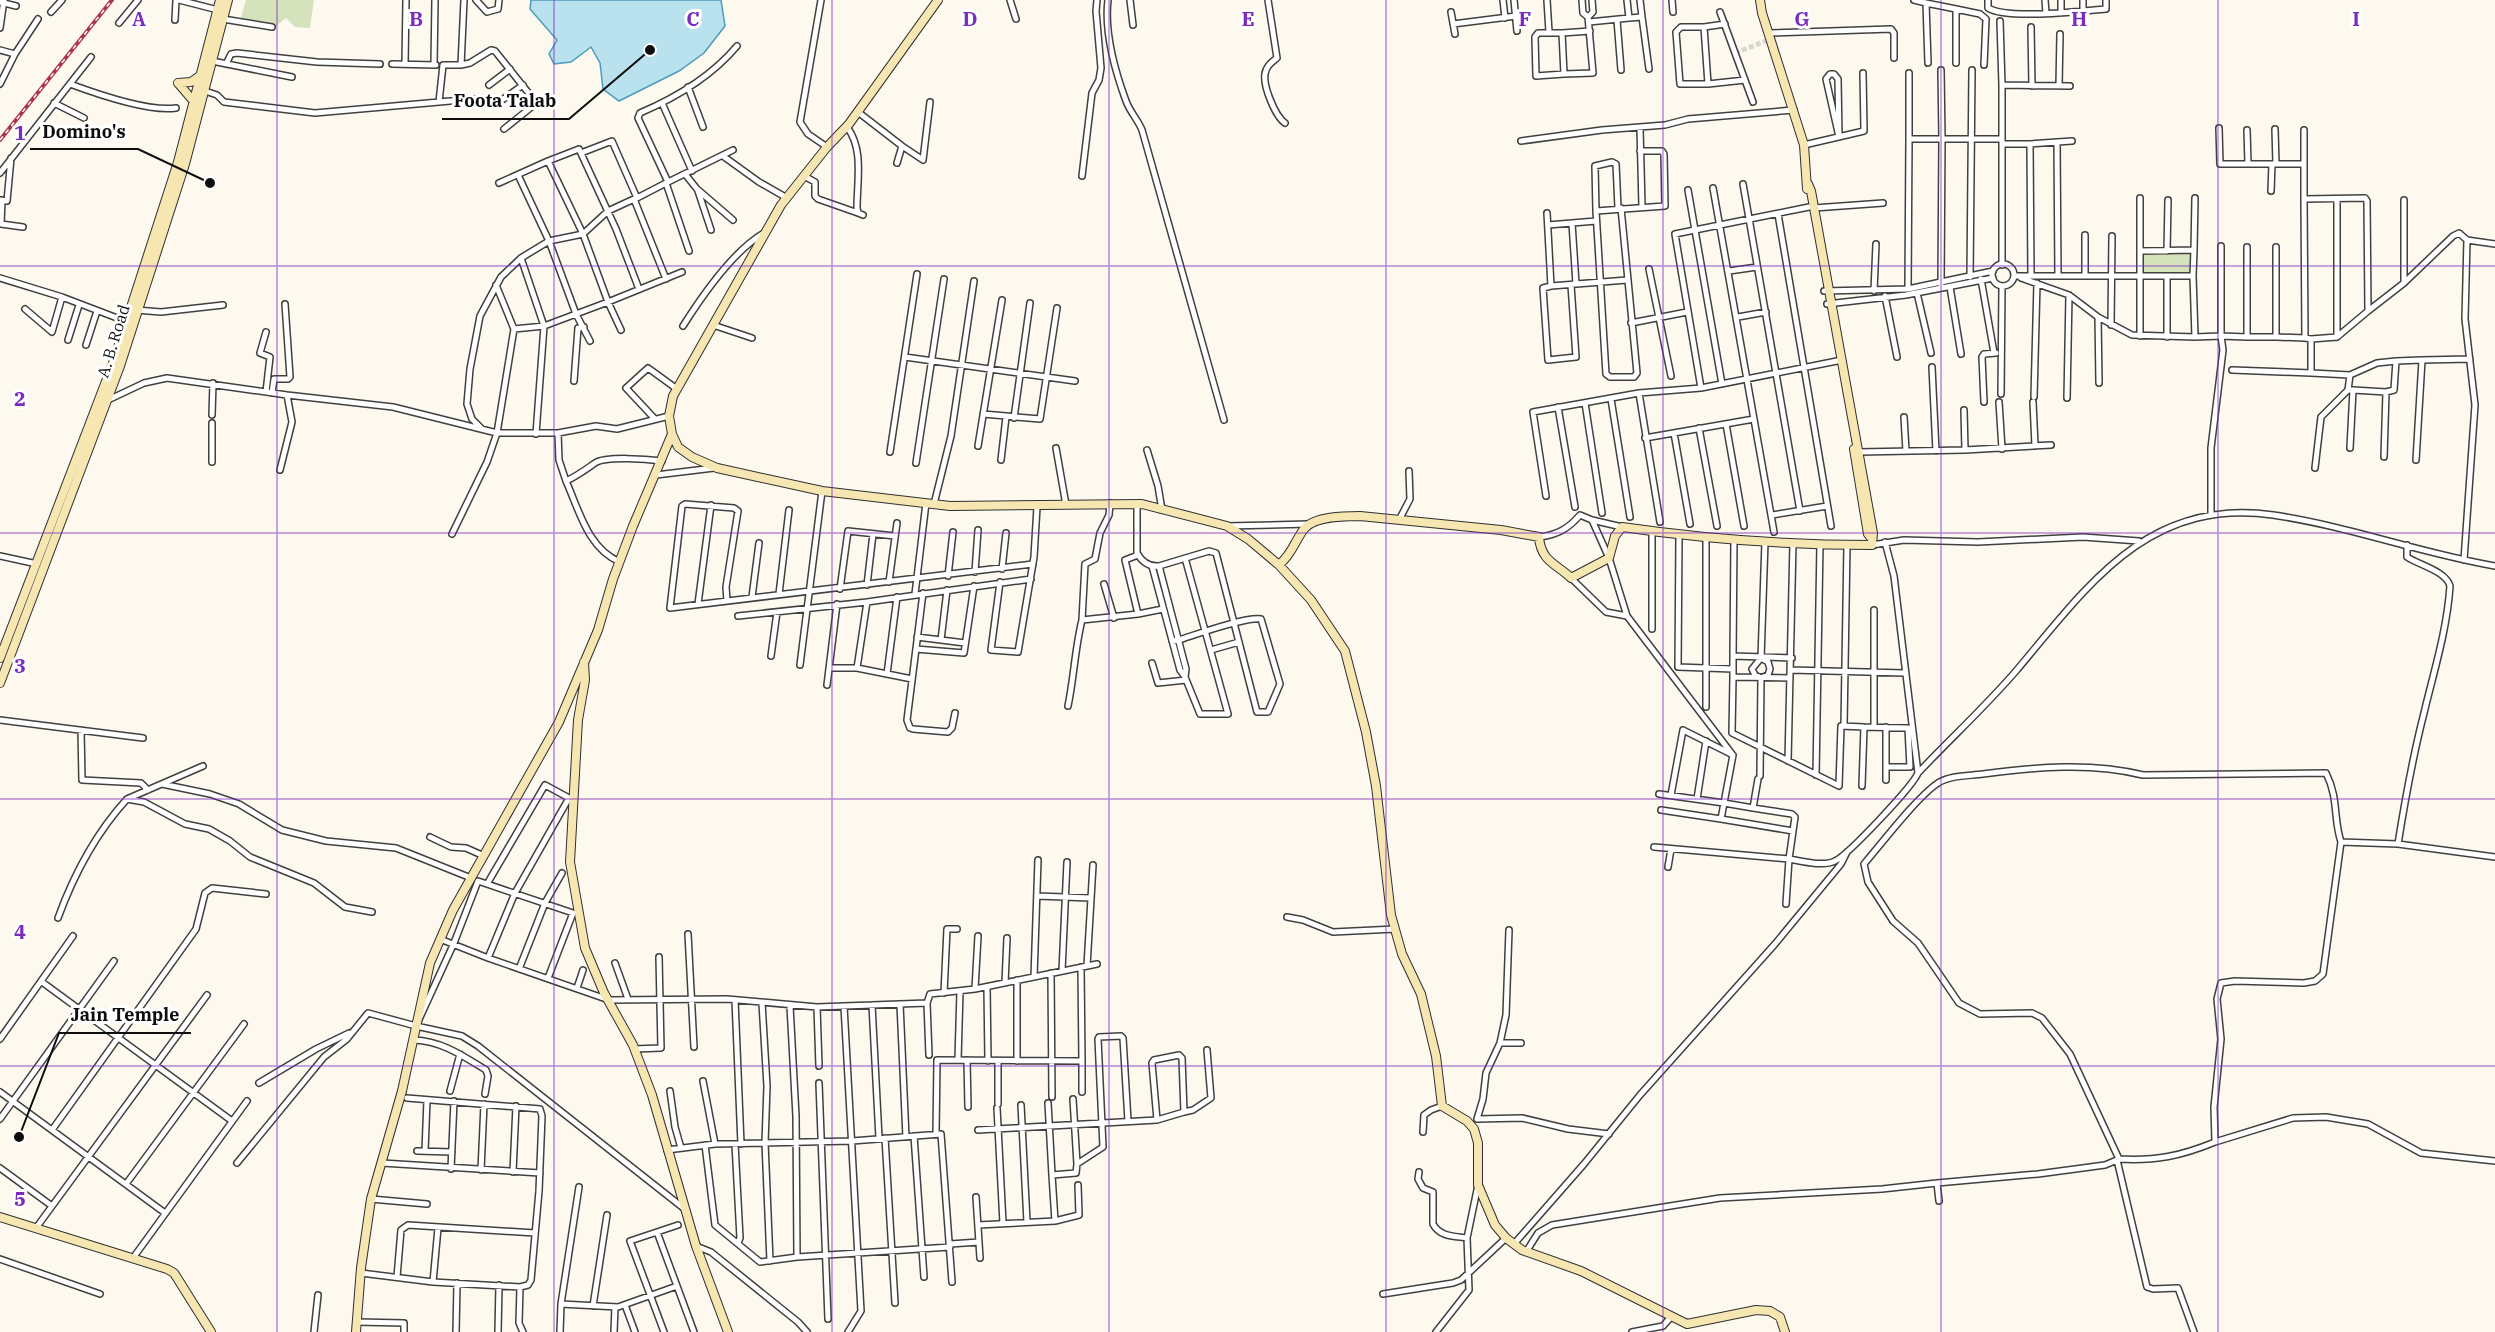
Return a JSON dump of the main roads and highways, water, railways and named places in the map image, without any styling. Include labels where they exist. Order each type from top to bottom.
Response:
[{"type":"main road","name":"A. B. Road","points":[[0,683],[162,238],[198,105],[220,0]]},
{"type":"main road","name":"A. B. Road","points":[[205,76],[212,61],[228,0]]},
{"type":"main road","points":[[938,0],[847,127],[827,147],[787,198],[766,231],[677,389],[669,416],[672,434],[678,447],[692,457],[717,468],[822,491],[930,504],[1036,507],[1110,503],[1140,504],[1225,526],[1248,539],[1280,565],[1311,600],[1345,651],[1366,732],[1376,786],[1390,915],[1406,966],[1421,994],[1436,1056],[1442,1106],[1474,1122],[1478,1143],[1478,1185],[1496,1225],[1506,1238],[1524,1251],[1581,1271],[1689,1325],[1756,1310],[1770,1311],[1780,1317],[1785,1332]]},
{"type":"main road","points":[[1760,0],[1804,145],[1808,184],[1806,191],[1830,304],[1868,534],[1872,542]]},
{"type":"main road","points":[[198,105],[178,83],[191,82],[205,76]]},
{"type":"main road","name":"A. B. Road","points":[[116,364],[125,321],[198,105]]},
{"type":"main road","points":[[1840,360],[1859,452],[1873,532],[1872,542]]},
{"type":"main road","name":"A. B. Road","points":[[0,658],[4,637],[38,564],[108,390]]},
{"type":"main road","points":[[356,1332],[371,1199],[400,1099],[430,963],[471,878],[559,722],[598,630],[613,579],[633,526],[672,434]]},
{"type":"main road","points":[[1280,565],[1290,556],[1309,524],[1343,516],[1501,530],[1539,537],[1542,551],[1550,563],[1571,578],[1609,558],[1615,536],[1622,527],[1679,536],[1765,542],[1847,545],[1872,542]]},
{"type":"main road","points":[[584,661],[585,669],[578,720],[570,862],[585,948],[604,993],[634,1049],[652,1095],[696,1246],[728,1332]]},
{"type":"main road","points":[[0,1217],[170,1271],[211,1332]]},
{"type":"water","points":[[531,0],[721,0],[725,26],[704,53],[679,71],[619,101],[603,89],[600,63],[591,47],[571,62],[554,64],[549,54],[557,40],[530,9]]},
{"type":"tunnel","points":[[1735,53],[1771,39]]},
{"type":"railway","points":[[0,140],[112,0]]},
{"type":"place","name":"Foota Talab","points":[[650,50]]},
{"type":"place","name":"Domino's","points":[[210,183]]},
{"type":"place","name":"Jain Temple","points":[[19,1137]]}]
